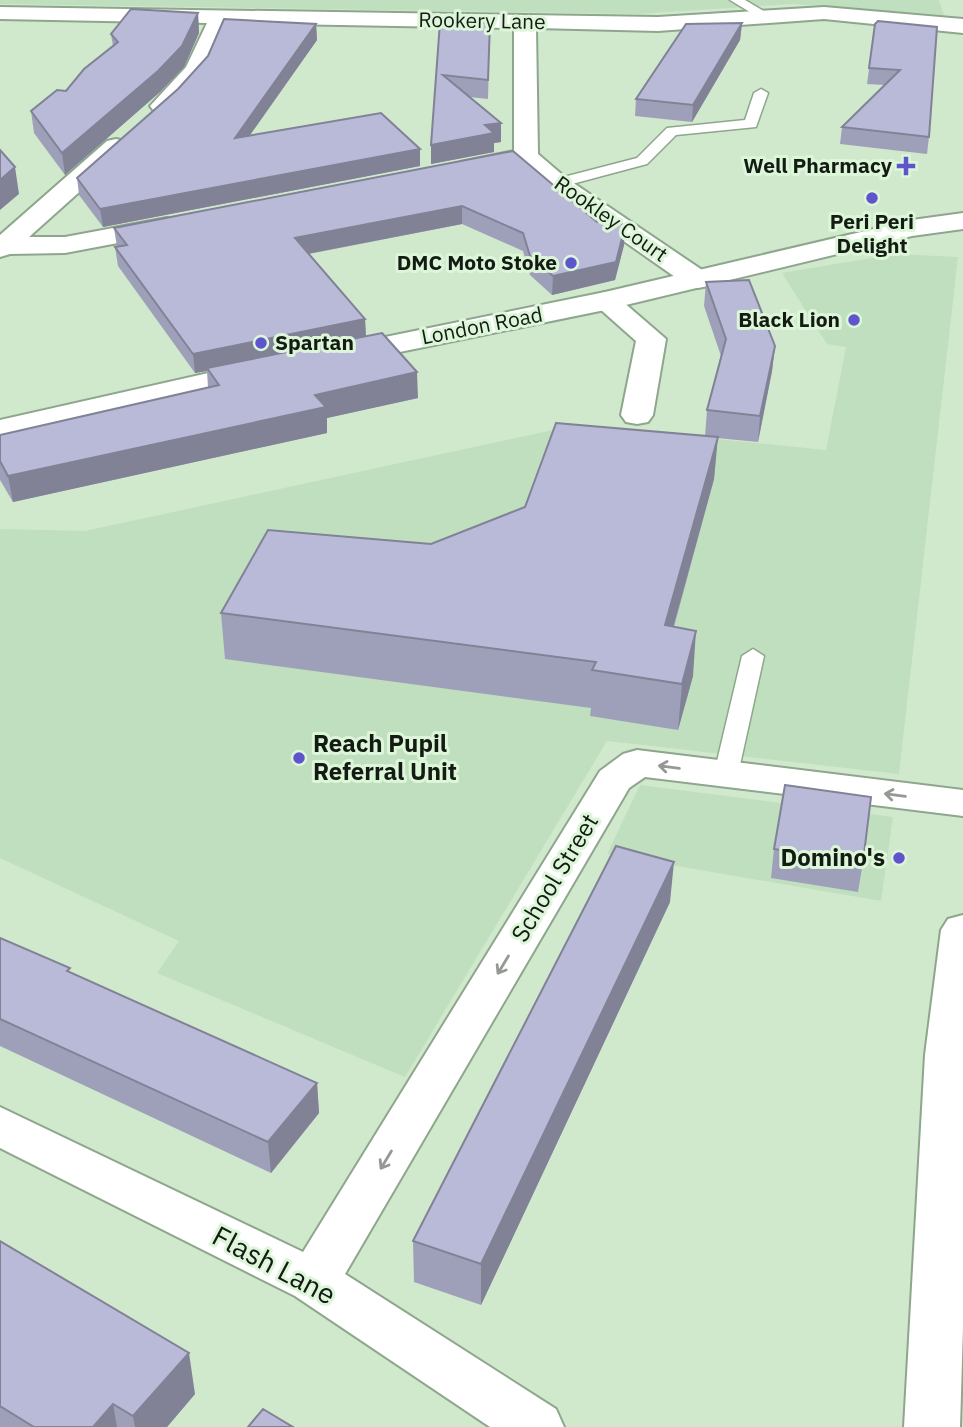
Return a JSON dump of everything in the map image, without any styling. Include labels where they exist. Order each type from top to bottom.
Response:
[{"type":"main road","name":"Rookery Lane","points":[[0,13],[220,19],[658,24],[824,13],[963,26]]},
{"type":"main road","points":[[2,248],[144,122],[196,70],[220,19]]},
{"type":"main road","points":[[445,172],[526,156],[525,22]]},
{"type":"main road","name":"Rookley Court","points":[[526,156],[557,183],[698,280]]},
{"type":"main road","name":"London Road","points":[[0,429],[300,363],[605,301],[912,228],[963,221]]},
{"type":"main road","points":[[2,248],[65,245],[187,222]]},
{"type":"main road","points":[[605,301],[651,339],[636,415]]},
{"type":"main road","name":"School Street","points":[[313,1282],[614,780],[637,763],[963,803]]},
{"type":"main road","points":[[932,1427],[950,1308],[948,1055],[963,930]]},
{"type":"main road","name":"Flash Lane","points":[[0,1126],[313,1282],[536,1427]]},
{"type":"lane","points":[[736,0],[768,16]]},
{"type":"lane","points":[[557,183],[642,161],[672,131],[751,124],[761,93]]},
{"type":"lane","points":[[726,774],[753,656]]},
{"type":"shaded area","points":[[0,0],[939,0],[944,15],[793,4],[638,14],[0,4]]},
{"type":"shaded area","name":"Reach Pupil Referral Unit","points":[[895,254],[958,257],[899,774],[607,741],[405,1077],[157,973],[179,941],[0,858],[0,529],[85,531],[576,425],[826,450],[846,347],[827,344],[782,273]]},
{"type":"shaded area","points":[[640,785],[893,817],[881,901],[607,854]]},
{"type":"building","points":[[131,9],[198,13],[182,46],[158,71],[62,153],[31,111],[57,90],[66,91],[84,69],[118,42],[111,34]]},
{"type":"building","points":[[224,19],[316,24],[235,138],[381,113],[420,149],[100,209],[77,178],[178,89],[208,56]]},
{"type":"building","points":[[878,21],[937,27],[929,137],[842,127],[900,70],[869,68],[875,24]]},
{"type":"building","points":[[440,22],[490,23],[488,80],[443,75],[501,123],[485,125],[494,133],[431,145]]},
{"type":"building","points":[[742,23],[693,105],[636,99],[686,24]]},
{"type":"building","points":[[0,150],[15,167],[0,180]]},
{"type":"building","points":[[513,151],[597,222],[613,218],[625,226],[616,262],[553,276],[530,256],[523,233],[462,206],[295,238],[365,319],[193,354],[115,247],[127,245],[114,228]]},
{"type":"building","points":[[749,280],[775,346],[760,416],[707,410],[726,339],[706,282]]},
{"type":"building","points":[[382,333],[417,372],[315,395],[326,407],[8,476],[0,461],[0,435],[219,385],[207,368]]},
{"type":"building","points":[[556,423],[718,437],[665,625],[696,631],[682,684],[592,670],[596,662],[221,613],[268,530],[431,544],[525,507]]},
{"type":"building","points":[[785,785],[871,797],[863,862],[774,849]]},
{"type":"building","points":[[616,846],[674,862],[481,1264],[413,1241]]},
{"type":"building","points":[[0,938],[70,968],[67,971],[317,1083],[268,1142],[0,1019]]},
{"type":"building","points":[[0,1241],[189,1353],[133,1416],[113,1404],[93,1427],[34,1427],[0,1406]]},
{"type":"building","points":[[263,1409],[293,1427],[248,1427]]},
{"type":"place","name":"Well Pharmacy","points":[[906,166]]},
{"type":"place","name":"Peri Peri Delight","points":[[872,198]]},
{"type":"place","name":"DMC Moto Stoke","points":[[571,263]]},
{"type":"place","name":"Black Lion","points":[[854,320]]},
{"type":"place","name":"Spartan","points":[[261,343]]},
{"type":"place","name":"Reach Pupil Referral Unit","points":[[299,758]]},
{"type":"place","name":"Domino's","points":[[899,858]]}]
